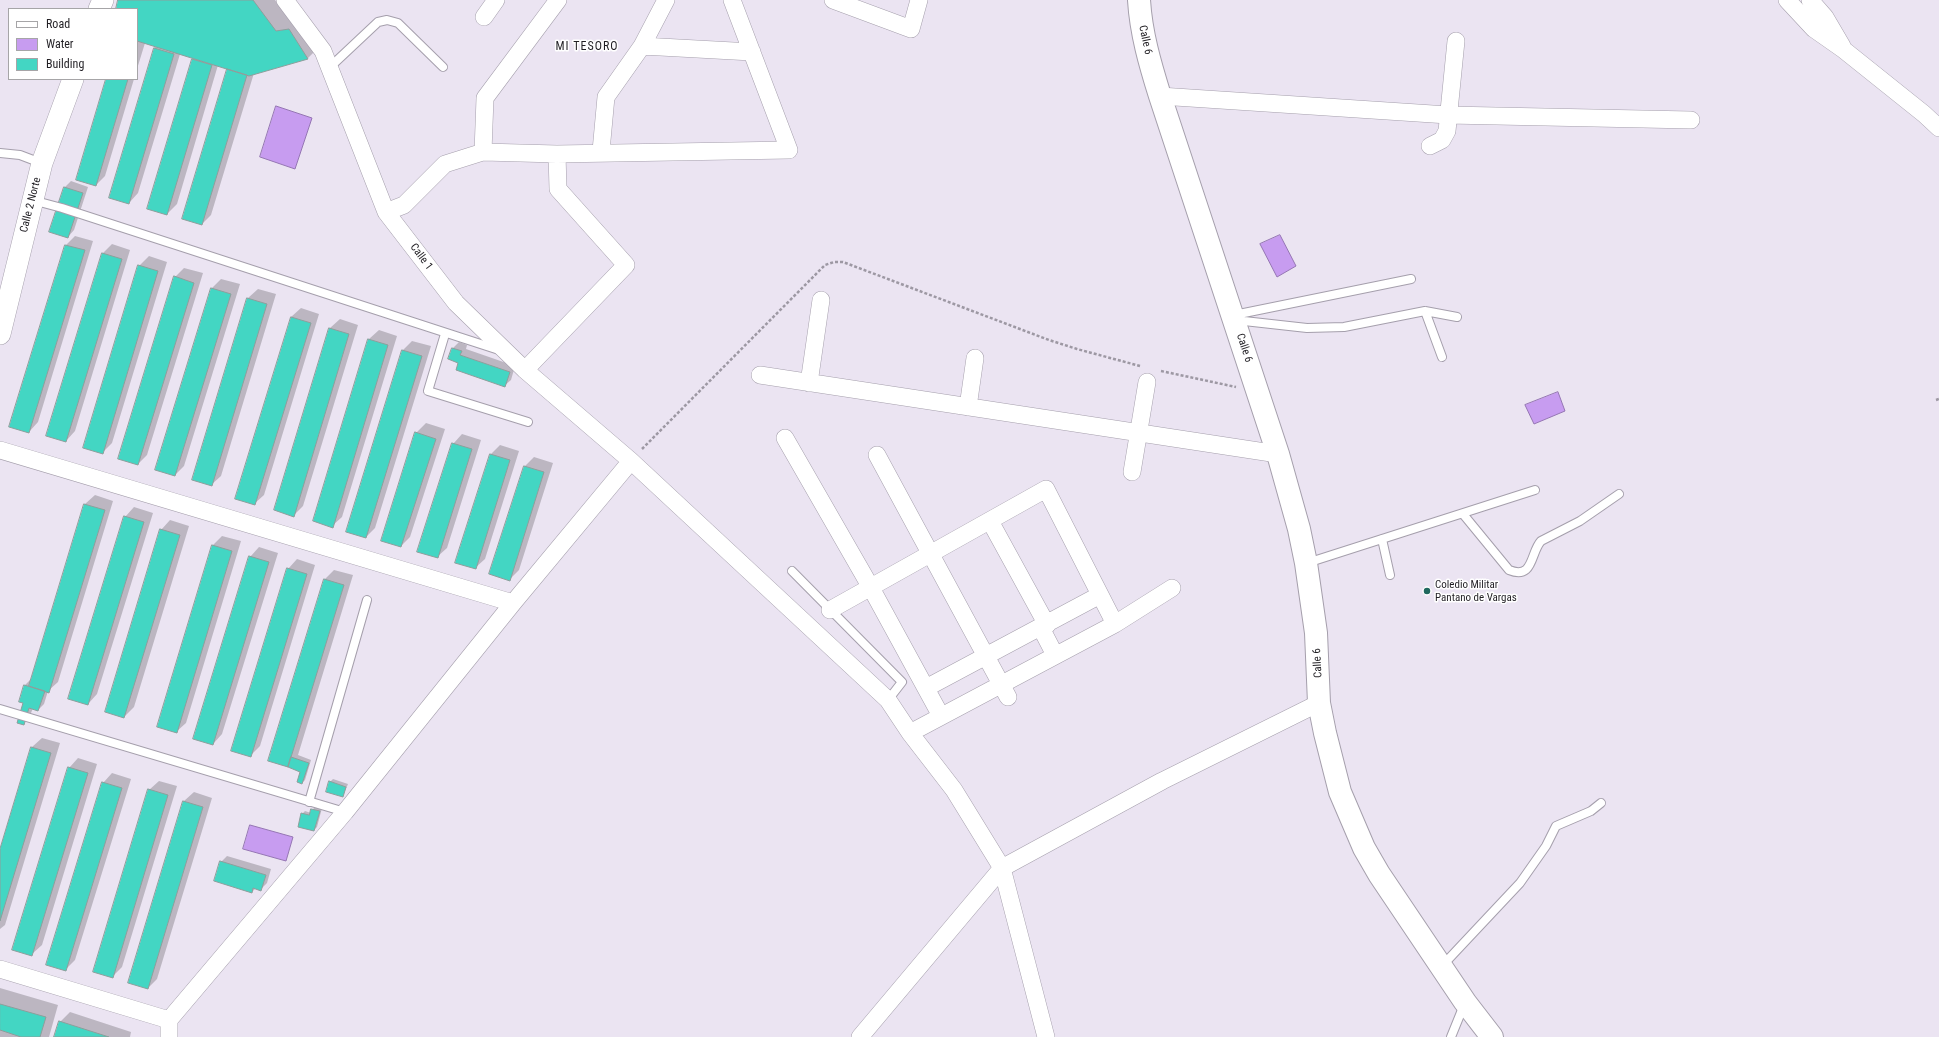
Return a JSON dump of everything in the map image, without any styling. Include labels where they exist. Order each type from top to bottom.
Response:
[{"type":"main road","name":"Calle 6","points":[[1139,0],[1146,51],[1278,454],[1306,563],[1316,633],[1320,703],[1340,792],[1361,841],[1379,874],[1465,1002],[1492,1037]]},
{"type":"street","name":"Calle 1","points":[[285,0],[323,51],[386,212],[456,303],[525,370],[631,461],[888,700],[910,733],[954,790],[1002,868],[1046,1037]]},
{"type":"street","points":[[484,17],[496,0]]},
{"type":"street","points":[[483,152],[485,98],[558,0]]},
{"type":"street","points":[[601,152],[606,97],[642,46],[666,0]]},
{"type":"street","points":[[386,212],[404,205],[445,164],[483,152],[557,154],[601,152],[789,150],[732,0]]},
{"type":"street","points":[[833,0],[911,29],[919,0]]},
{"type":"street","points":[[1787,0],[1814,29],[1844,50],[1924,114],[1939,128]]},
{"type":"street","points":[[1810,0],[1825,17],[1844,50]]},
{"type":"street","points":[[1430,146],[1442,140],[1447,131],[1456,41]]},
{"type":"street","points":[[642,46],[752,52]]},
{"type":"street","name":"Calle 2 Norte","points":[[0,334],[42,163],[73,80]]},
{"type":"street","points":[[1160,96],[1448,115],[1692,120]]},
{"type":"street","points":[[525,370],[626,265],[558,189],[557,154]]},
{"type":"street","points":[[809,383],[821,300]]},
{"type":"street","points":[[968,407],[975,358]]},
{"type":"street","points":[[760,375],[1278,454]]},
{"type":"street","points":[[1132,472],[1151,376]]},
{"type":"street","points":[[786,438],[870,586],[941,716]]},
{"type":"street","points":[[0,450],[513,603]]},
{"type":"street","points":[[877,455],[1005,691]]},
{"type":"street","points":[[169,1037],[169,1020],[345,812],[513,603],[631,461]]},
{"type":"street","points":[[830,610],[870,586],[1046,489],[1115,624]]},
{"type":"street","points":[[990,521],[1044,626],[1055,655]]},
{"type":"street","points":[[910,733],[941,716],[1005,691],[1055,655],[1115,624],[1172,588]]},
{"type":"street","points":[[926,688],[1100,595]]},
{"type":"street","points":[[860,1037],[1002,868],[1162,781],[1320,703]]},
{"type":"street","points":[[0,969],[169,1020]]},
{"type":"lane","points":[[330,68],[378,22],[387,20],[398,23],[443,67]]},
{"type":"lane","points":[[0,153],[20,155],[42,163]]},
{"type":"lane","points":[[32,200],[62,208],[445,334],[506,352]]},
{"type":"lane","points":[[1234,318],[1411,279]]},
{"type":"lane","points":[[1234,318],[1307,328],[1344,327],[1425,311],[1457,317]]},
{"type":"lane","points":[[1425,311],[1442,357]]},
{"type":"lane","points":[[445,334],[428,391],[528,422]]},
{"type":"lane","points":[[1306,563],[1535,490]]},
{"type":"lane","points":[[1463,514],[1510,570],[1516,573],[1524,572],[1531,565],[1537,545],[1541,541],[1580,521],[1620,494]]},
{"type":"lane","points":[[1382,539],[1390,575]]},
{"type":"lane","points":[[792,571],[902,682],[888,700]]},
{"type":"lane","points":[[309,802],[367,600]]},
{"type":"lane","points":[[0,709],[345,812]]},
{"type":"lane","points":[[1442,967],[1520,883],[1546,846],[1556,826],[1591,811],[1601,803]]},
{"type":"lane","points":[[1451,1037],[1465,1002]]},
{"type":"path","points":[[631,461],[825,264],[834,262],[844,262],[1077,349],[1141,366]]},
{"type":"path","points":[[1151,376],[1258,391]]},
{"type":"water","points":[[276,106],[312,118],[295,169],[260,157]]},
{"type":"water","points":[[1280,235],[1296,266],[1277,277],[1260,244]]},
{"type":"water","points":[[1558,392],[1565,411],[1534,424],[1525,405]]},
{"type":"water","points":[[250,825],[293,837],[286,861],[243,849]]},
{"type":"building","points":[[118,0],[253,0],[276,31],[289,29],[308,59],[249,76],[138,41],[138,8],[116,8]]},
{"type":"building","points":[[154,48],[174,54],[129,204],[109,198]]},
{"type":"building","points":[[192,59],[212,65],[167,215],[147,209]]},
{"type":"building","points":[[227,69],[247,75],[202,225],[182,219]]},
{"type":"building","points":[[106,80],[128,80],[96,186],[76,180]]},
{"type":"building","points":[[64,187],[83,193],[68,238],[49,232]]},
{"type":"building","points":[[65,245],[85,250],[29,433],[9,427]]},
{"type":"building","points":[[102,253],[122,259],[66,442],[46,436]]},
{"type":"building","points":[[138,265],[158,271],[103,454],[83,448]]},
{"type":"building","points":[[174,276],[194,283],[138,465],[118,459]]},
{"type":"building","points":[[211,288],[231,294],[175,476],[155,470]]},
{"type":"building","points":[[247,298],[267,304],[212,486],[192,480]]},
{"type":"building","points":[[291,317],[311,323],[255,505],[235,499]]},
{"type":"building","points":[[329,328],[349,334],[294,517],[274,510]]},
{"type":"building","points":[[368,339],[388,345],[333,528],[313,521]]},
{"type":"building","points":[[452,348],[462,351],[460,355],[510,372],[505,387],[456,370],[458,363],[448,359]]},
{"type":"building","points":[[402,350],[422,356],[366,538],[346,532]]},
{"type":"building","points":[[415,432],[436,439],[401,547],[381,541]]},
{"type":"building","points":[[452,443],[472,449],[438,558],[417,552]]},
{"type":"building","points":[[490,454],[510,460],[476,569],[455,563]]},
{"type":"building","points":[[524,466],[544,472],[510,581],[489,574]]},
{"type":"building","points":[[84,504],[105,510],[49,693],[29,686]]},
{"type":"building","points":[[124,516],[144,522],[88,705],[68,699]]},
{"type":"building","points":[[160,529],[180,535],[124,718],[105,712]]},
{"type":"building","points":[[212,545],[232,551],[177,733],[157,727]]},
{"type":"building","points":[[249,556],[269,562],[213,745],[193,739]]},
{"type":"building","points":[[287,568],[307,574],[251,757],[231,751]]},
{"type":"building","points":[[324,579],[344,585],[288,767],[268,761]]},
{"type":"building","points":[[24,685],[45,691],[38,711],[29,708],[24,725],[17,723],[23,703],[19,702]]},
{"type":"building","points":[[31,747],[51,753],[0,921],[0,849]]},
{"type":"building","points":[[291,757],[309,763],[302,784],[297,782],[300,772],[288,767]]},
{"type":"building","points":[[68,767],[88,773],[32,956],[12,950]]},
{"type":"building","points":[[329,781],[346,787],[343,797],[326,792]]},
{"type":"building","points":[[102,782],[122,788],[66,971],[46,965]]},
{"type":"building","points":[[148,789],[168,795],[113,978],[93,972]]},
{"type":"building","points":[[183,801],[203,807],[148,989],[128,983]]},
{"type":"building","points":[[311,809],[320,811],[314,831],[298,827],[301,813],[309,815]]},
{"type":"building","points":[[220,861],[266,875],[261,891],[253,888],[252,893],[214,881]]},
{"type":"building","points":[[0,1004],[46,1017],[40,1037],[21,1037],[0,1030]]},
{"type":"building","points":[[59,1021],[109,1037],[54,1037]]},
{"type":"place","name":"Coledio Militar Pantano de Vargas","points":[[1427,591]]},
{"type":"district","name":"MI TESORO","points":[[587,47]]}]
